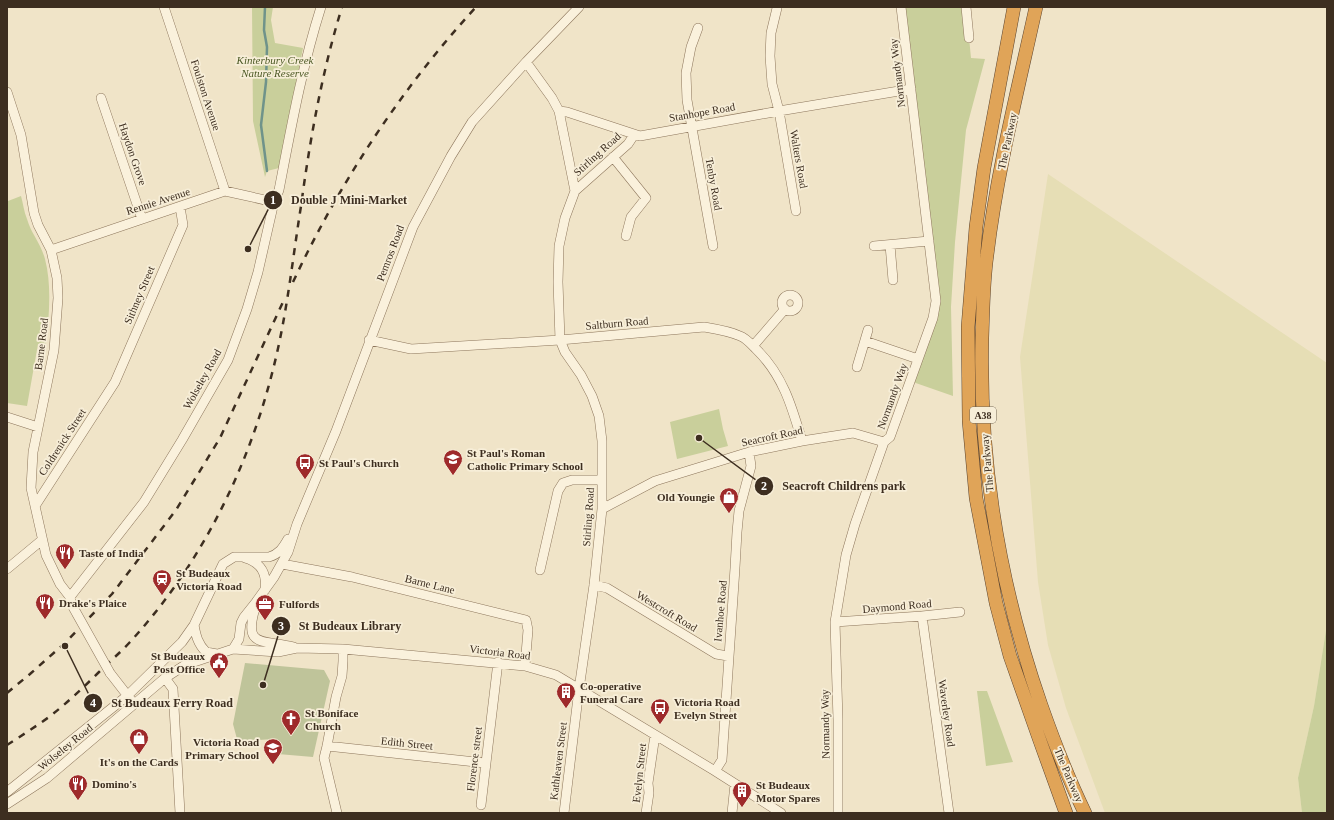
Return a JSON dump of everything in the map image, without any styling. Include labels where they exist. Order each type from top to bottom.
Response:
[{"type":"highway","name":"The Parkway","points":[[1014,7],[984,168],[976,227],[968,327],[969,421],[976,498],[996,603],[1010,656],[1066,813]]},
{"type":"highway","name":"The Parkway","points":[[1036,7],[1002,160],[986,256],[982,333],[983,407],[991,501],[1012,610],[1027,663],[1051,732],[1085,813]]},
{"type":"street","name":"Foulston Avenue","points":[[164,7],[225,191]]},
{"type":"street","name":"Wolseley Road","points":[[70,597],[144,502],[228,360],[247,309],[256,279],[274,202],[279,190],[296,97],[321,7]]},
{"type":"street","name":"Pemros Road","points":[[233,648],[239,639],[241,623],[244,617],[265,590],[288,552],[297,524],[336,431],[369,340],[413,227],[447,162],[472,122],[526,62],[579,7]]},
{"type":"street","name":"Normandy Way","points":[[838,813],[838,720],[835,622],[846,554],[884,442],[890,437],[933,318],[936,300],[901,7]]},
{"type":"street","points":[[966,7],[969,38]]},
{"type":"street","name":"Walters Road","points":[[777,8],[772,33],[770,56],[772,84],[779,111],[796,211]]},
{"type":"street","name":"Tenby Road","points":[[698,28],[691,47],[686,73],[687,100],[712,246]]},
{"type":"street","points":[[526,62],[552,98],[559,111]]},
{"type":"street","name":"Stanhope Road","points":[[559,111],[567,112],[640,136],[911,89]]},
{"type":"street","name":"Barne Road","points":[[8,97],[21,135],[34,213],[38,225],[51,250],[57,278],[58,298],[54,350],[33,452],[32,488],[46,555],[60,584],[70,597]]},
{"type":"street","name":"Haydon Grove","points":[[101,98],[142,219]]},
{"type":"street","name":"Stirling Road","points":[[559,111],[575,191]]},
{"type":"street","name":"Stirling Road","points":[[579,689],[594,585],[602,509],[602,441],[599,416],[592,396],[581,375],[565,352],[560,340],[558,282],[559,246],[565,218],[575,191],[628,144],[634,135]]},
{"type":"street","points":[[613,157],[646,198],[631,217],[626,236]]},
{"type":"street","points":[[225,191],[274,202]]},
{"type":"street","name":"Rennie Avenue","points":[[51,250],[225,191]]},
{"type":"street","name":"Sithney Street","points":[[110,391],[183,224],[180,207]]},
{"type":"street","points":[[874,246],[929,241]]},
{"type":"street","points":[[890,245],[894,280]]},
{"type":"street","points":[[753,346],[785,309]]},
{"type":"street","name":"Saltburn Road","points":[[369,340],[411,349],[560,340],[704,327],[726,331],[742,336],[766,359],[789,398],[802,442]]},
{"type":"street","points":[[857,367],[868,330]]},
{"type":"street","points":[[865,341],[918,359]]},
{"type":"street","name":"Coldrenick Street","points":[[35,506],[110,391]]},
{"type":"street","points":[[7,417],[38,427]]},
{"type":"street","name":"Seacroft Road","points":[[602,509],[655,481],[749,452],[853,433],[884,442]]},
{"type":"street","name":"Ivanhoe Road","points":[[715,771],[722,760],[739,511],[752,466],[749,452]]},
{"type":"street","points":[[544,566],[558,491],[563,483],[572,480],[602,480]]},
{"type":"street","name":"Pemros Road","points":[[223,564],[234,557],[269,557],[274,555],[284,546],[297,524]]},
{"type":"street","points":[[7,569],[42,540]]},
{"type":"street","points":[[242,557],[249,559],[261,568],[265,574],[265,590]]},
{"type":"street","name":"Wolseley Road","points":[[7,792],[127,696],[182,642],[194,625],[223,564]]},
{"type":"street","name":"Barne Lane","points":[[282,564],[352,577],[526,620],[528,630],[525,666]]},
{"type":"street","name":"Westcroft Road","points":[[594,585],[607,588],[716,654],[728,656]]},
{"type":"street","points":[[70,597],[73,607],[110,673],[134,704]]},
{"type":"street","name":"Victoria Road","points":[[256,602],[251,626],[252,632],[257,640],[297,648]]},
{"type":"street","name":"Daymond Road","points":[[835,622],[960,612]]},
{"type":"street","name":"Waverley Road","points":[[922,616],[949,813]]},
{"type":"street","points":[[194,625],[200,646],[206,652],[219,654]]},
{"type":"street","name":"Victoria Road","points":[[219,654],[233,648],[278,652],[297,648],[343,648],[498,662],[525,666],[556,675],[715,771],[781,813]]},
{"type":"street","points":[[337,813],[324,758],[336,696],[342,676],[343,648]]},
{"type":"street","name":"Wolseley Road","points":[[7,804],[47,778],[165,678],[185,665],[219,654]]},
{"type":"street","name":"Florence street","points":[[481,805],[498,662]]},
{"type":"street","points":[[165,678],[173,689],[180,813]]},
{"type":"street","name":"Kathleaven Street","points":[[564,813],[579,689]]},
{"type":"street","name":"Evelyn Street","points":[[646,813],[649,793],[648,783],[655,735]]},
{"type":"street","name":"Edith Street","points":[[327,746],[485,763]]},
{"type":"street","points":[[732,813],[735,784]]},
{"type":"shaded area","points":[[1048,174],[1327,363],[1327,624],[1314,706],[1298,778],[1302,813],[1105,813],[1066,708],[1048,645],[1038,582],[1020,357]]},
{"type":"green space","name":"Kinterbury Creek Nature Reserve","points":[[252,7],[273,7],[271,20],[275,43],[303,48],[279,168],[267,171],[265,177],[253,121]]},
{"type":"green space","points":[[901,7],[966,7],[971,58],[985,59],[966,130],[955,242],[951,307],[953,396],[910,381],[936,300]]},
{"type":"green space","points":[[21,196],[29,224],[45,259],[49,280],[49,312],[46,344],[38,344],[27,406],[7,403],[7,203],[8,201]]},
{"type":"green space","points":[[719,409],[728,446],[677,459],[670,422]]},
{"type":"green space","points":[[1327,624],[1327,813],[1302,813],[1298,778],[1314,706]]},
{"type":"green space","points":[[245,663],[324,670],[330,681],[313,757],[278,754],[275,739],[244,741],[237,739],[233,724]]},
{"type":"green space","points":[[977,691],[987,691],[1013,762],[986,766]]},
{"type":"waterway","points":[[265,7],[264,30],[267,47],[266,82],[261,125],[267,171]]},
{"type":"railway","points":[[7,745],[44,721],[81,690],[130,642],[158,609],[183,575],[205,539],[243,462],[258,422],[280,339],[313,131],[328,56],[342,7]]},
{"type":"railway","points":[[293,282],[331,208],[374,138],[422,70],[476,7]]},
{"type":"railway","points":[[7,693],[66,642],[112,594],[176,510],[220,438],[283,302]]},
{"type":"place","name":"Double J Mini-Market","points":[[248,249]]},
{"type":"place","name":"Seacroft Childrens park","points":[[699,438]]},
{"type":"place","name":"St Paul's Roman Catholic Primary School","points":[[453,476]]},
{"type":"place","name":"St Paul's Church","points":[[305,480]]},
{"type":"place","name":"Old Youngie","points":[[729,514]]},
{"type":"place","name":"Taste of India","points":[[65,570]]},
{"type":"place","name":"St Budeaux Victoria Road","points":[[162,596]]},
{"type":"place","name":"Drake's Plaice","points":[[45,620]]},
{"type":"place","name":"Fulfords","points":[[265,621]]},
{"type":"place","name":"St Budeaux Ferry Road","points":[[65,646]]},
{"type":"place","name":"St Budeaux Post Office","points":[[219,679]]},
{"type":"place","name":"St Budeaux Library","points":[[263,685]]},
{"type":"place","name":"Co-operative Funeral Care","points":[[566,709]]},
{"type":"place","name":"Victoria Road Evelyn Street","points":[[660,725]]},
{"type":"place","name":"St Boniface Church","points":[[291,736]]},
{"type":"place","name":"It's on the Cards","points":[[139,755]]},
{"type":"place","name":"Victoria Road Primary School","points":[[273,765]]},
{"type":"place","name":"Domino's","points":[[78,801]]},
{"type":"place","name":"St Budeaux Motor Spares","points":[[742,808]]}]
